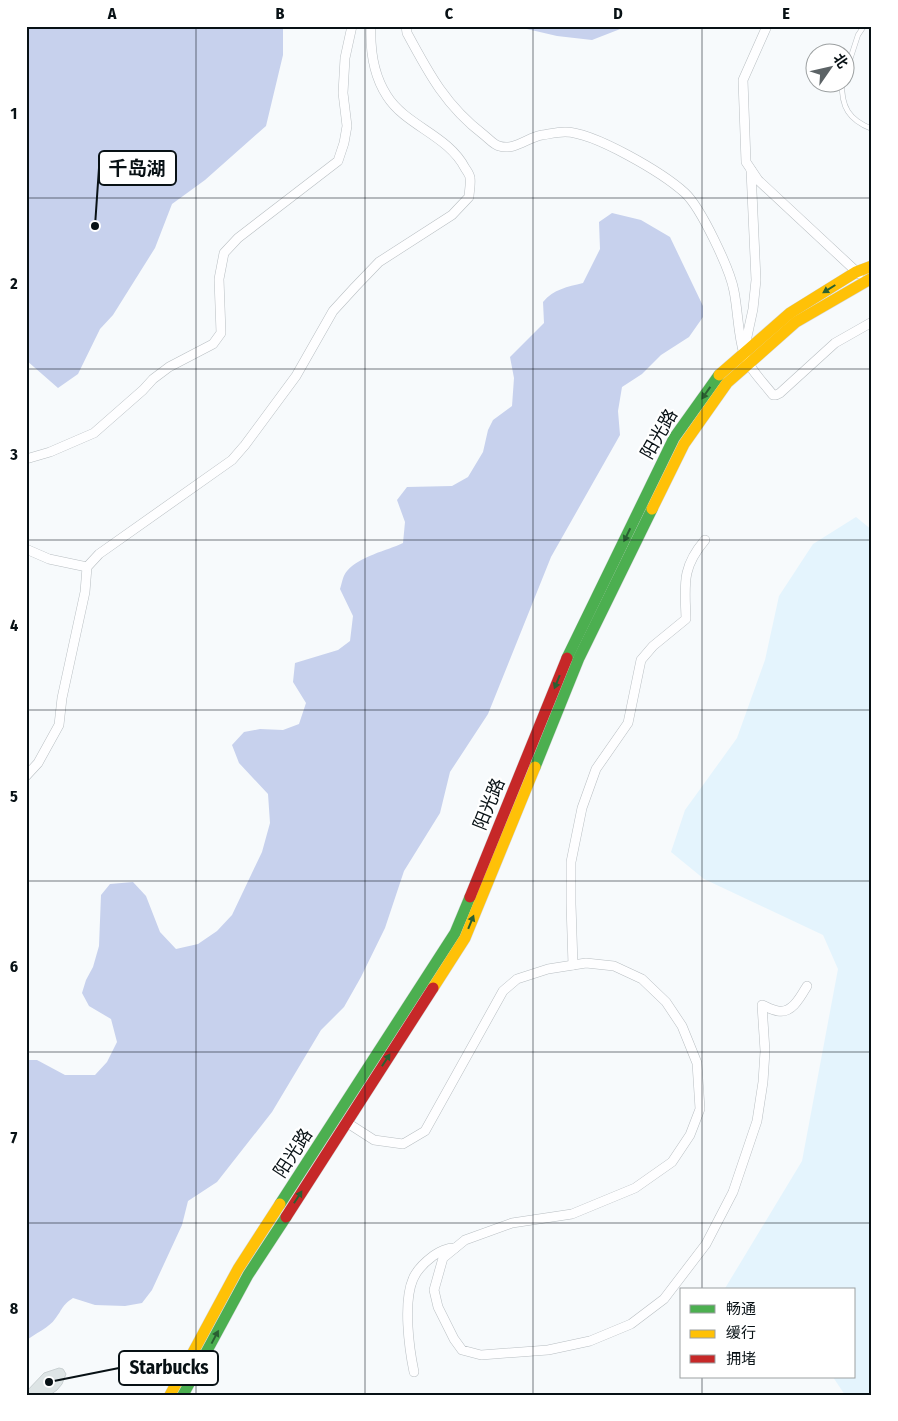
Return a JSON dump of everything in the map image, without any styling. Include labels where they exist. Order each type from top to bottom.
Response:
[{"type":"main road","name":"阳光路","points":[[183,1395],[248,1275],[465,938],[579,658],[684,444],[746,358],[790,313],[856,272],[872,266]]},
{"type":"main road","name":"阳光路","points":[[170,1395],[238,1269],[455,932],[569,654],[674,438],[719,375],[796,322],[870,279]]},
{"type":"street","points":[[26,459],[50,452],[94,433],[153,379],[169,367],[214,344],[221,333],[219,279],[224,254],[238,238],[338,161],[347,126],[343,93],[345,58],[352,26]]},
{"type":"street","points":[[26,776],[38,763],[59,725],[62,698],[85,592],[87,567],[99,554],[232,460],[296,376],[333,311],[379,262],[452,215],[469,198],[470,178],[462,162],[447,146],[423,127],[403,115],[388,98],[377,79],[371,26]]},
{"type":"street","points":[[406,26],[407,33],[430,77],[441,92],[470,124],[498,146],[512,147],[536,136],[566,132],[599,140],[649,168],[686,194],[719,249],[734,288],[746,358],[772,394],[777,395],[835,343],[872,322]]},
{"type":"street","points":[[766,26],[743,80],[746,162],[758,180],[856,272],[870,279]]},
{"type":"street","points":[[746,358],[756,280],[751,170]]},
{"type":"street","points":[[573,965],[570,904],[571,862],[582,808],[596,770],[628,723],[641,660],[653,646],[686,619],[685,576],[695,551],[704,540]]},
{"type":"street","points":[[26,549],[49,559],[87,567]]},
{"type":"street","points":[[346,1122],[374,1140],[403,1144],[425,1131],[503,991],[517,980],[548,969],[586,963],[614,966],[642,980],[666,1002],[682,1026],[697,1063],[700,1109],[690,1136],[672,1162],[635,1188],[572,1214],[512,1223],[465,1240],[442,1258],[434,1290],[438,1307],[454,1339],[462,1350],[481,1354],[548,1350],[590,1341],[631,1324],[664,1299],[706,1244],[733,1192],[758,1121],[765,1050],[762,1005],[780,1012],[788,1009],[798,1002],[807,986]]},
{"type":"street","points":[[414,1372],[408,1323],[413,1279],[424,1262],[445,1248],[455,1248]]},
{"type":"lane","points":[[856,42],[864,26]]},
{"type":"lane","points":[[842,92],[842,100],[848,114],[860,125],[872,129]]},
{"type":"shaded area","points":[[856,517],[872,530],[872,1395],[845,1395],[834,1378],[856,1378],[856,1288],[725,1288],[802,1161],[838,969],[823,935],[704,879],[671,852],[685,810],[737,738],[765,660],[779,596],[813,544]]},
{"type":"water","points":[[26,26],[283,26],[283,55],[266,126],[205,180],[172,204],[155,248],[113,315],[100,329],[78,374],[58,388],[26,360]]},
{"type":"water","points":[[514,26],[628,26],[592,40],[557,36]]},
{"type":"water","points":[[612,213],[641,220],[670,237],[703,306],[703,317],[689,337],[661,355],[642,374],[622,387],[618,411],[620,435],[551,557],[488,714],[450,772],[440,813],[404,871],[385,928],[361,977],[344,1007],[321,1030],[272,1112],[217,1182],[188,1201],[182,1225],[152,1290],[142,1303],[125,1306],[95,1305],[73,1298],[64,1306],[53,1322],[26,1341],[26,1060],[37,1060],[65,1075],[95,1075],[107,1062],[117,1042],[111,1019],[89,1006],[82,993],[93,967],[99,946],[101,895],[110,884],[133,882],[146,896],[160,932],[176,949],[198,944],[217,931],[232,915],[262,852],[270,823],[268,794],[239,763],[232,745],[244,732],[260,729],[283,730],[299,724],[306,703],[293,682],[295,663],[338,650],[350,641],[353,616],[340,589],[346,573],[359,561],[403,543],[405,522],[397,500],[407,487],[452,486],[468,477],[483,452],[488,430],[493,420],[512,406],[514,378],[510,357],[544,323],[543,302],[561,289],[583,283],[600,249],[599,222]]},
{"type":"building","points":[[59,1368],[63,1369],[66,1374],[57,1390],[50,1395],[26,1395],[26,1392],[44,1373]]},
{"type":"traffic: fast","points":[[567,658],[674,438],[719,375]]},
{"type":"traffic: fast","points":[[535,767],[579,658],[652,509]]},
{"type":"traffic: fast","points":[[280,1204],[455,933],[470,897]]},
{"type":"traffic: fast","points":[[183,1395],[248,1275],[286,1217]]},
{"type":"traffic: slow","points":[[719,375],[790,313],[856,272],[872,266]]},
{"type":"traffic: slow","points":[[652,509],[684,444],[727,383],[796,322],[872,278]]},
{"type":"traffic: slow","points":[[433,988],[465,938],[535,767]]},
{"type":"traffic: slow","points":[[170,1395],[238,1269],[280,1204]]},
{"type":"traffic: jam","points":[[470,897],[567,658]]},
{"type":"traffic: jam","points":[[286,1217],[433,988]]},
{"type":"place","name":"千岛湖","points":[[95,226]]},
{"type":"place","name":"Starbucks","points":[[49,1382]]}]
